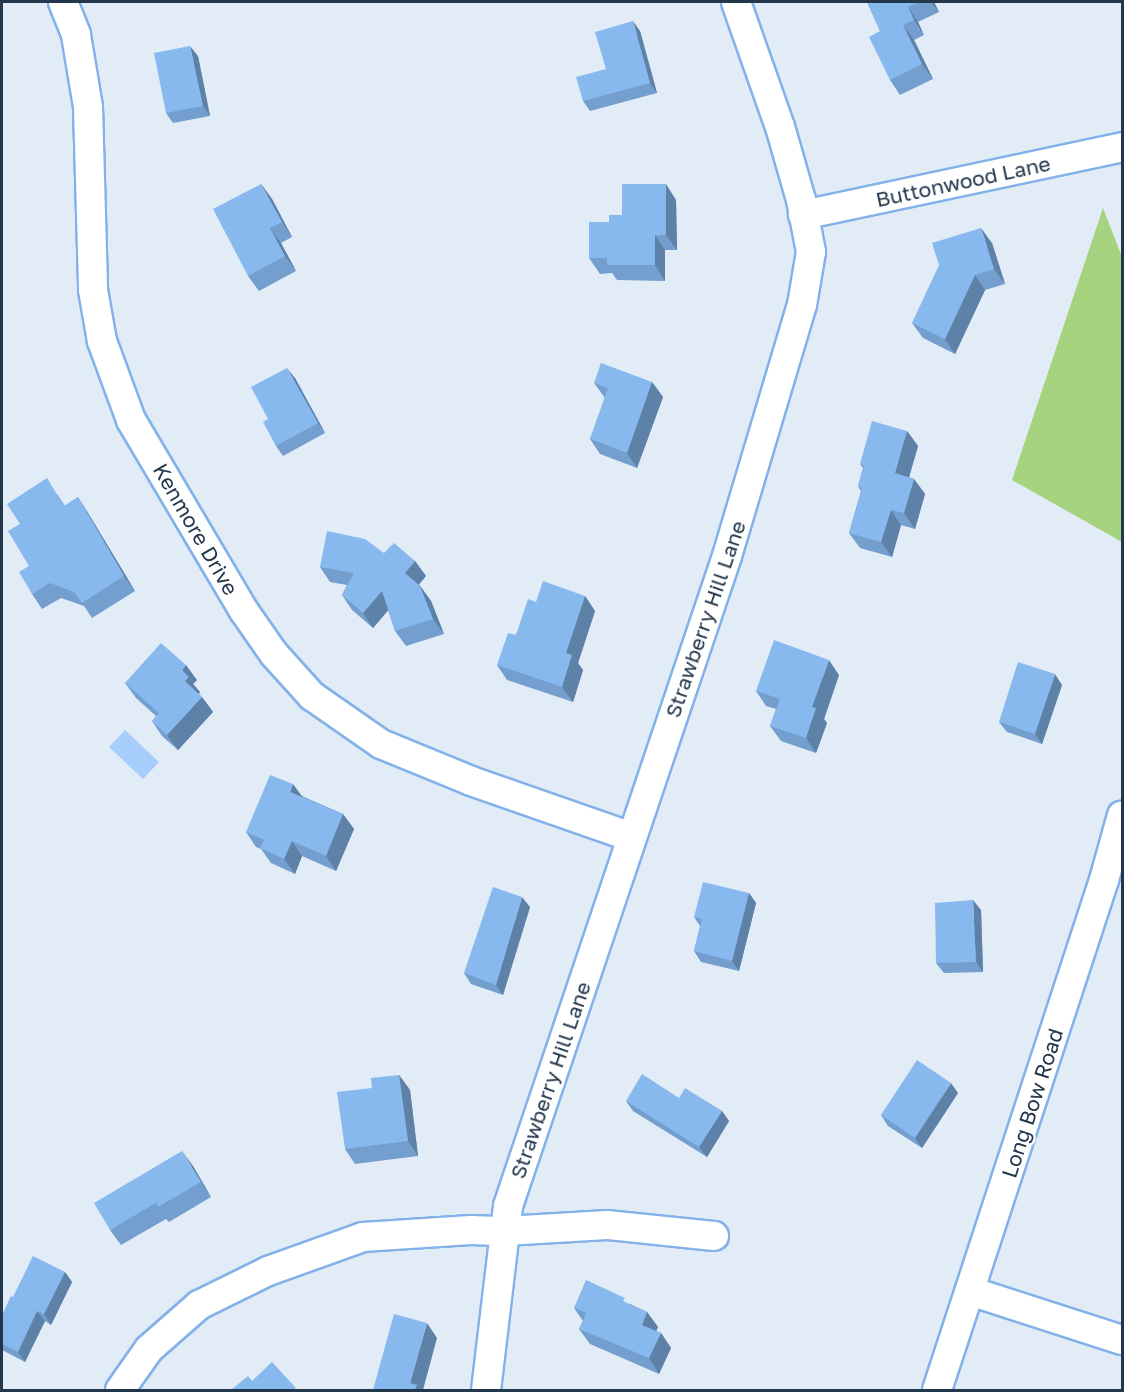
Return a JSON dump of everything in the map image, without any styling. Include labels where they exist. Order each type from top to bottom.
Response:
[{"type":"street","name":"Kenmore Drive","points":[[63,2],[76,35],[88,107],[93,290],[102,341],[131,420],[244,611],[274,654],[312,696],[381,744],[471,781],[632,837]]},
{"type":"street","name":"Strawberry Hill Lane","points":[[486,1390],[508,1206],[727,556],[802,305],[811,252],[803,215],[780,127],[736,2]]},
{"type":"street","name":"Buttonwood Lane","points":[[803,215],[1122,147]]},
{"type":"street","name":"Long Bow Road","points":[[937,1390],[1100,891],[1122,815]]},
{"type":"street","points":[[120,1390],[148,1349],[200,1305],[268,1271],[363,1237],[607,1225],[714,1236]]},
{"type":"street","points":[[970,1291],[1122,1340]]},
{"type":"green space","points":[[1103,208],[1122,257],[1122,542],[1012,480]]},
{"type":"water","points":[[125,730],[159,762],[143,779],[109,747]]},
{"type":"building","points":[[867,2],[919,2],[908,7],[914,20],[903,25],[922,64],[890,80],[869,37],[880,31]]},
{"type":"building","points":[[633,21],[650,83],[583,101],[576,77],[606,69],[595,32]]},
{"type":"building","points":[[190,46],[203,106],[166,113],[154,53]]},
{"type":"building","points":[[261,184],[282,222],[270,228],[285,256],[248,276],[213,209]]},
{"type":"building","points":[[622,184],[666,184],[666,235],[655,235],[655,265],[607,265],[607,258],[589,258],[589,222],[609,222],[609,215],[622,215]]},
{"type":"building","points":[[981,228],[994,269],[975,275],[945,339],[912,323],[939,265],[932,243]]},
{"type":"building","points":[[601,363],[652,382],[627,453],[590,439],[608,388],[594,383]]},
{"type":"building","points":[[287,368],[318,423],[276,446],[263,422],[268,419],[251,387]]},
{"type":"building","points":[[872,421],[907,431],[895,473],[914,479],[904,513],[891,510],[881,542],[849,533],[862,488],[858,486],[864,466],[860,464]]},
{"type":"building","points":[[47,478],[64,506],[78,497],[124,576],[82,603],[74,592],[50,583],[32,594],[19,572],[29,566],[8,531],[20,524],[7,504]]},
{"type":"building","points":[[327,531],[365,539],[384,553],[394,543],[415,561],[405,573],[420,586],[433,619],[395,631],[382,591],[363,613],[342,595],[354,573],[320,567]]},
{"type":"building","points":[[543,581],[585,596],[566,653],[572,655],[562,687],[497,665],[508,633],[516,635],[528,599],[536,602]]},
{"type":"building","points":[[774,640],[829,660],[812,707],[816,708],[806,738],[770,726],[780,699],[756,691]]},
{"type":"building","points":[[161,643],[186,665],[182,670],[189,677],[185,681],[202,697],[167,735],[152,721],[159,713],[125,683]]},
{"type":"building","points":[[1018,662],[1055,674],[1035,734],[999,722]]},
{"type":"building","points":[[270,775],[293,784],[290,792],[343,814],[326,856],[292,841],[284,859],[260,848],[264,840],[246,832]]},
{"type":"building","points":[[703,882],[749,893],[732,961],[694,951],[702,919],[694,917]]},
{"type":"building","points":[[493,887],[522,897],[496,985],[464,973]]},
{"type":"building","points":[[973,900],[976,962],[936,963],[935,903]]},
{"type":"building","points":[[917,1060],[951,1083],[915,1138],[881,1115]]},
{"type":"building","points":[[642,1074],[679,1098],[685,1088],[722,1111],[699,1147],[626,1101]]},
{"type":"building","points":[[399,1075],[408,1141],[345,1149],[337,1092],[372,1088],[371,1078]]},
{"type":"building","points":[[182,1151],[201,1182],[158,1207],[156,1203],[110,1230],[94,1203]]},
{"type":"building","points":[[33,1256],[65,1272],[44,1314],[37,1311],[18,1352],[2,1344],[2,1315]]},
{"type":"building","points":[[586,1280],[625,1298],[623,1301],[647,1312],[642,1325],[661,1333],[649,1358],[579,1329],[586,1313],[574,1308]]},
{"type":"building","points":[[394,1314],[427,1323],[410,1383],[417,1385],[415,1390],[373,1390]]},
{"type":"building","points":[[272,1362],[296,1388],[292,1390],[231,1390],[248,1376],[252,1381]]}]
